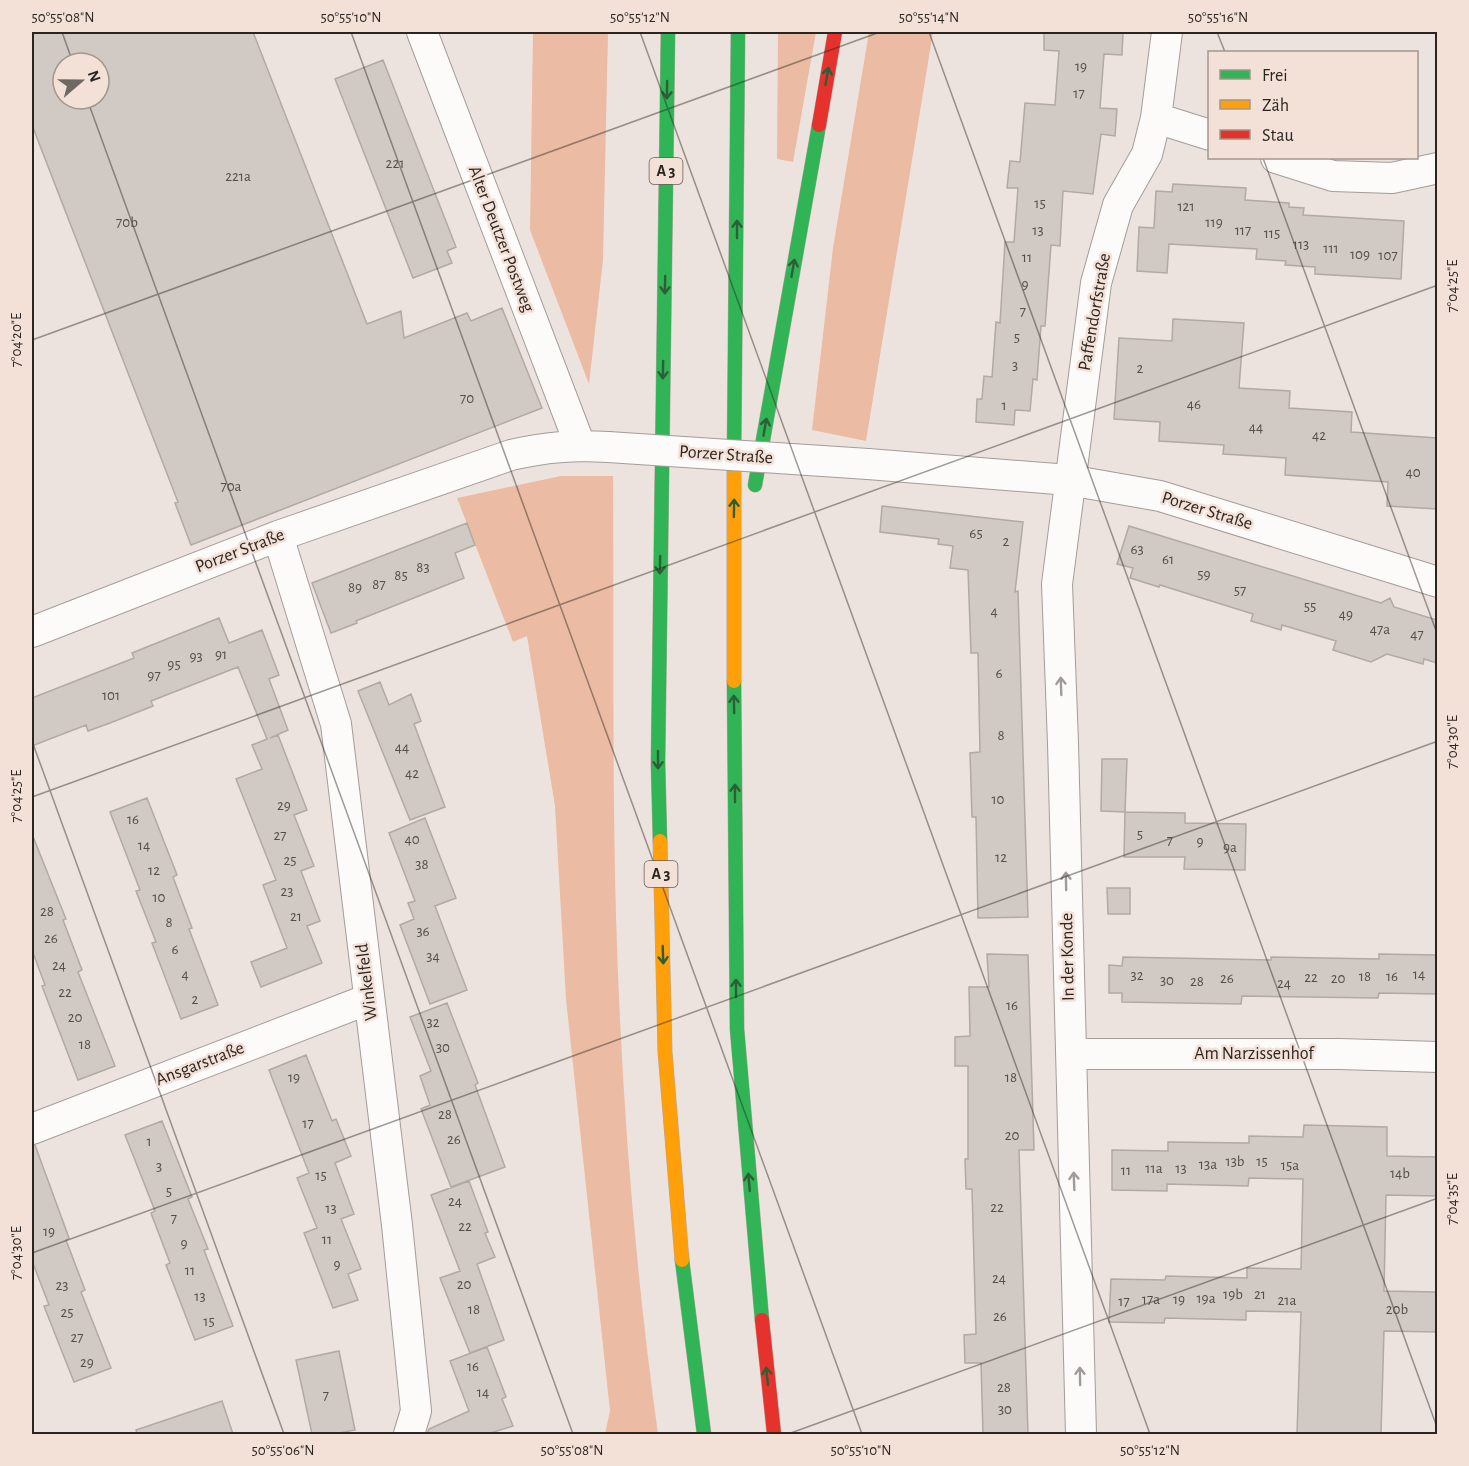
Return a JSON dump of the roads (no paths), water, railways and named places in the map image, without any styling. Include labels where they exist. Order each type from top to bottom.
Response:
[{"type":"highway","name":"A 3","points":[[668,32],[658,763],[665,1052],[678,1224],[704,1434]]},
{"type":"highway","points":[[738,32],[733,608],[736,1029],[774,1434]]},
{"type":"highway","points":[[752,502],[835,32]]},
{"type":"highway","points":[[733,608],[747,526]]},
{"type":"street","name":"Alter Deutzer Postweg","points":[[422,32],[594,446]]},
{"type":"street","name":"Paffendorfstraße","points":[[1069,480],[1096,283],[1118,205],[1147,154],[1156,118],[1167,32]]},
{"type":"street","points":[[1156,118],[1208,135]]},
{"type":"street","points":[[1279,159],[1332,176],[1392,178],[1437,168]]},
{"type":"street","name":"Porzer Straße","points":[[32,632],[278,536],[511,456],[544,447],[594,446],[1069,480],[1160,496],[1437,582]]},
{"type":"street","name":"In der Konde","points":[[1069,480],[1057,584],[1081,1434]]},
{"type":"street","name":"Winkelfeld","points":[[278,536],[336,724],[397,1225],[416,1411],[409,1434]]},
{"type":"street","name":"Ansgarstraße","points":[[32,1129],[369,999]]},
{"type":"street","name":"Am Narzissenhof","points":[[1071,1054],[1341,1054],[1437,1057]]}]
